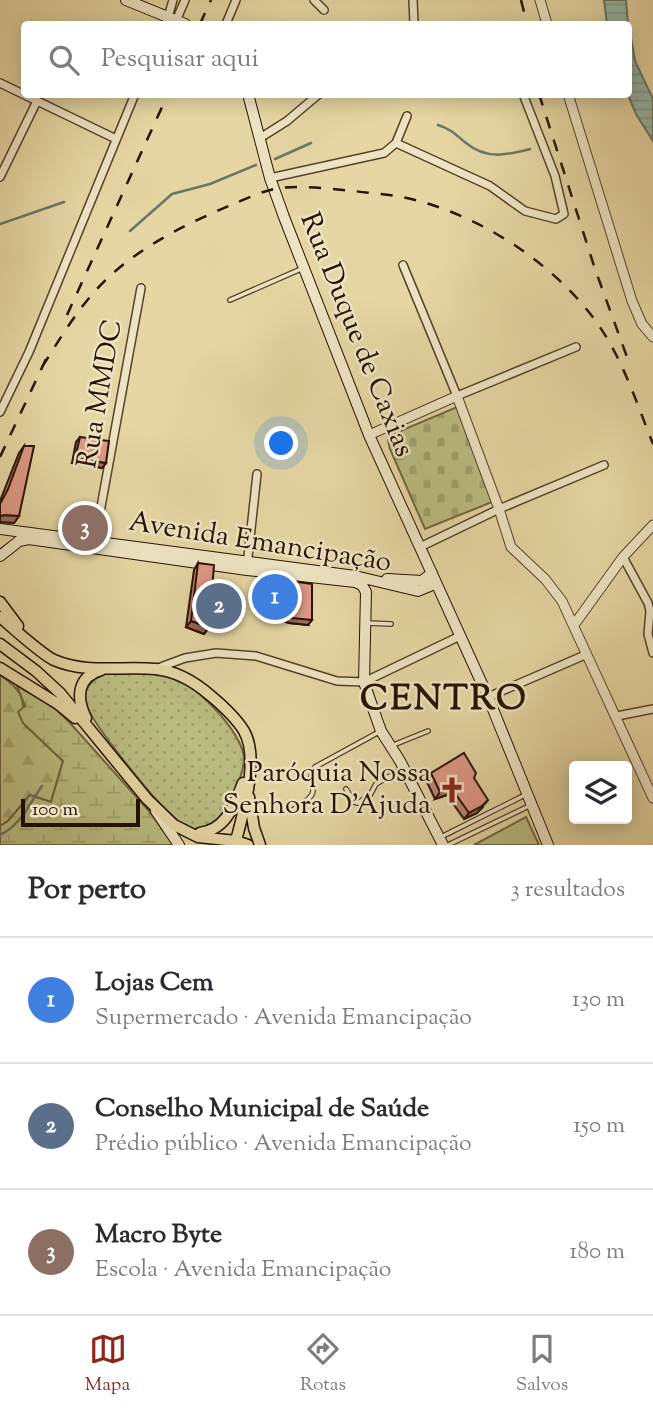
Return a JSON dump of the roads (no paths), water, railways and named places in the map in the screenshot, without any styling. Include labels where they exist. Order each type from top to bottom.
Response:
[{"type":"main road","points":[[127,0],[174,21]]},
{"type":"main road","name":"Rua Duque de Caxias","points":[[249,98],[270,178],[369,435],[488,697],[548,845]]},
{"type":"main road","name":"Avenida Emancipação","points":[[0,529],[94,545]]},
{"type":"main road","name":"Avenida Emancipação","points":[[0,556],[19,541],[37,539],[355,582],[362,585],[366,592]]},
{"type":"main road","name":"Avenida Emancipação","points":[[247,566],[369,578],[403,588],[423,590],[429,586]]},
{"type":"main road","points":[[369,578],[422,581],[432,573]]},
{"type":"main road","points":[[432,573],[429,586],[442,595]]},
{"type":"main road","points":[[403,588],[374,586],[366,592],[365,682],[381,731],[404,768],[443,843]]},
{"type":"main road","points":[[0,602],[26,637]]},
{"type":"main road","points":[[0,617],[52,659],[77,666],[155,669],[173,673],[187,678],[214,699],[245,733],[250,761],[251,818],[260,845]]},
{"type":"main road","points":[[0,644],[49,681],[148,799],[174,825],[198,837],[248,845]]},
{"type":"main road","points":[[0,668],[58,704],[95,736]]},
{"type":"main road","points":[[95,736],[79,704],[80,689],[87,677],[106,669]]},
{"type":"main road","points":[[187,833],[213,831],[222,825],[232,808],[250,761]]},
{"type":"main road","points":[[235,843],[249,781]]},
{"type":"main road","points":[[148,799],[179,845]]},
{"type":"street","points":[[173,0],[176,21]]},
{"type":"street","points":[[176,21],[185,0]]},
{"type":"street","points":[[227,21],[236,0]]},
{"type":"street","points":[[314,0],[324,10]]},
{"type":"street","points":[[413,0],[414,21]]},
{"type":"street","points":[[540,0],[546,21]]},
{"type":"street","points":[[0,83],[21,93]]},
{"type":"street","points":[[31,98],[116,139]]},
{"type":"street","points":[[0,412],[29,352],[133,98]]},
{"type":"street","points":[[260,138],[287,121],[314,98]]},
{"type":"street","points":[[396,143],[490,186],[524,211],[552,219],[562,217],[565,208],[561,194],[525,98]]},
{"type":"street","points":[[569,98],[632,301],[642,324],[653,337]]},
{"type":"street","points":[[0,177],[37,101]]},
{"type":"street","points":[[270,178],[384,153],[396,143],[407,116]]},
{"type":"street","points":[[0,153],[9,157]]},
{"type":"street","points":[[403,265],[457,396],[511,547],[555,590],[617,716],[653,798]]},
{"type":"street","name":"Rua MMDC","points":[[94,545],[141,288]]},
{"type":"street","points":[[369,435],[576,347]]},
{"type":"street","points":[[420,547],[499,509],[604,465]]},
{"type":"street","points":[[247,566],[257,474]]},
{"type":"street","points":[[574,625],[623,557],[653,525]]},
{"type":"street","points":[[623,557],[648,603],[648,634],[653,653]]},
{"type":"street","points":[[155,669],[185,658],[216,653],[256,656],[337,681],[365,682],[460,636]]},
{"type":"street","points":[[488,697],[585,655]]},
{"type":"street","points":[[617,716],[653,709]]},
{"type":"lane","points":[[230,300],[303,269]]},
{"type":"lane","points":[[365,623],[391,624]]},
{"type":"lane","points":[[291,811],[314,795],[312,776],[315,767],[381,731]]},
{"type":"lane","points":[[390,746],[428,731]]},
{"type":"lane","points":[[346,789],[354,802],[358,803],[370,795],[376,784],[404,768]]},
{"type":"lane","points":[[443,843],[529,799]]},
{"type":"lane","points":[[443,843],[529,799]]},
{"type":"waterway","points":[[438,125],[450,130],[481,152],[497,155],[530,149]]},
{"type":"waterway","points":[[275,159],[311,143]]},
{"type":"waterway","points":[[130,231],[172,194],[210,184],[256,165]]},
{"type":"waterway","points":[[0,224],[64,202]]},
{"type":"waterway","points":[[0,835],[14,826],[42,786]]},
{"type":"railway","points":[[201,21],[211,0]]},
{"type":"railway","points":[[521,0],[526,21]]},
{"type":"railway","points":[[67,315],[166,98]]},
{"type":"railway","points":[[540,98],[595,269],[627,357]]},
{"type":"railway","points":[[42,367],[65,330],[101,284],[153,244],[199,219],[255,195],[280,188],[317,188],[392,195],[424,202],[477,223],[527,253],[570,291],[588,311],[609,342],[626,375],[653,444]]},
{"type":"railway","points":[[0,457],[46,359]]},
{"type":"place","name":"Macro Byte","points":[[85,528]]},
{"type":"place","name":"Lojas Cem","points":[[275,597]]},
{"type":"place","name":"Conselho Municipal de Saúde","points":[[219,606]]},
{"type":"place","name":"Paróquia Nossa Senhora D'Ajuda","points":[[452,790]]},
{"type":"district","name":"CENTRO","points":[[444,700]]}]
